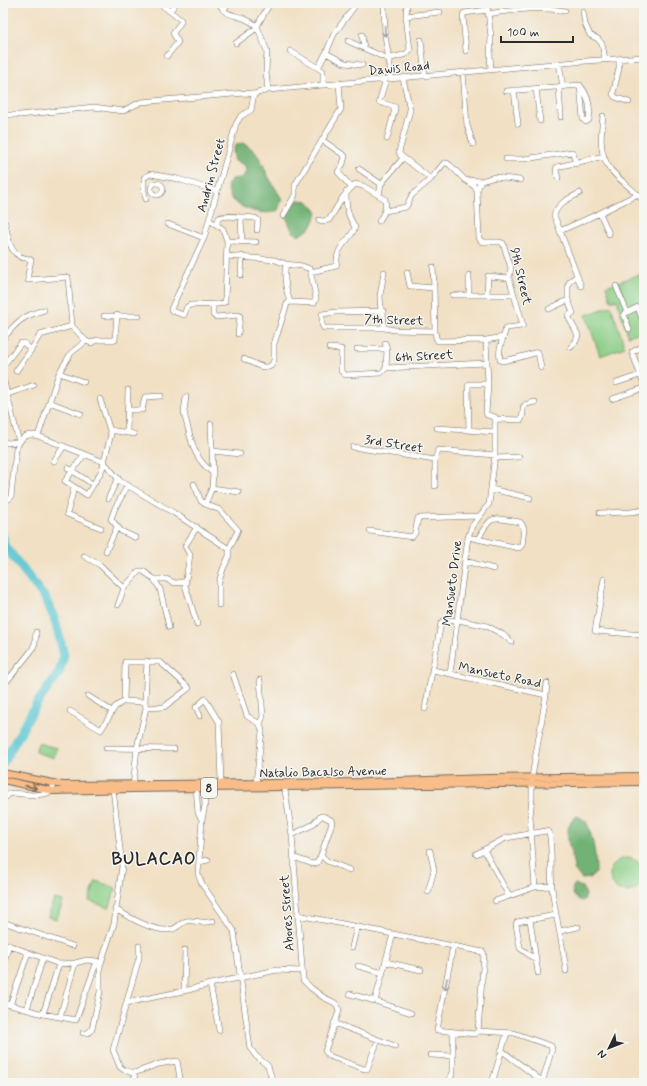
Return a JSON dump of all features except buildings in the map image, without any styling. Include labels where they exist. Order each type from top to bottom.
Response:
[{"type":"main road","name":"Natalio Bacalso Avenue","points":[[3,773],[53,784],[133,786],[284,785],[644,776]]},
{"type":"main road","name":"Natalio Bacalso Avenue","points":[[532,780],[644,782]]},
{"type":"main road","name":"Natalio Bacalso Avenue","points":[[6,781],[53,791],[113,790],[133,786]]},
{"type":"main road","name":"Natalio Bacalso Avenue","points":[[204,786],[221,783],[256,782],[284,785]]},
{"type":"street","points":[[159,3],[181,20],[173,33],[178,40],[177,44],[167,56]]},
{"type":"street","points":[[170,11],[176,3]]},
{"type":"street","points":[[219,3],[222,10],[228,14],[243,18],[258,27],[267,51],[266,72],[268,90]]},
{"type":"street","points":[[222,10],[230,3]]},
{"type":"street","points":[[236,43],[258,27],[270,3]]},
{"type":"street","points":[[318,68],[334,34],[357,3]]},
{"type":"street","points":[[384,3],[388,79],[379,102],[392,106],[395,109],[387,139]]},
{"type":"street","points":[[348,42],[388,59],[406,54],[410,50],[406,16],[407,3]]},
{"type":"street","points":[[487,3],[492,69]]},
{"type":"street","points":[[466,51],[464,13],[534,9],[556,9],[565,11]]},
{"type":"street","points":[[406,16],[440,12]]},
{"type":"street","points":[[583,12],[585,24],[590,35],[598,39],[602,44],[605,59]]},
{"type":"street","points":[[362,35],[364,48]]},
{"type":"street","points":[[422,40],[425,76]]},
{"type":"street","points":[[290,51],[323,72],[323,85]]},
{"type":"street","points":[[326,53],[346,63],[362,65]]},
{"type":"street","name":"Dawis Road","points":[[3,115],[20,115],[94,107],[123,111],[141,102],[254,94],[268,90],[339,83],[605,59],[644,57]]},
{"type":"street","points":[[619,59],[619,68],[613,93],[615,97],[629,102]]},
{"type":"street","points":[[559,63],[561,117]]},
{"type":"street","points":[[463,72],[467,125],[473,144]]},
{"type":"street","points":[[402,78],[410,110],[399,152],[403,158],[431,179]]},
{"type":"street","points":[[283,216],[295,195],[295,185],[341,109],[339,83]]},
{"type":"street","points":[[506,90],[580,86]]},
{"type":"street","points":[[580,86],[586,93],[590,106],[589,120],[586,122],[584,119],[580,86]]},
{"type":"street","points":[[536,89],[540,121]]},
{"type":"street","points":[[514,90],[518,124]]},
{"type":"street","name":"Andrin Street","points":[[216,304],[225,302],[226,299],[227,241],[225,231],[217,224],[209,220],[236,124],[241,116],[251,110],[254,94]]},
{"type":"street","points":[[603,116],[600,140],[604,156],[610,169],[638,194],[644,202]]},
{"type":"street","points":[[322,140],[345,156],[343,164],[338,172],[351,187]]},
{"type":"street","points":[[506,159],[524,159],[572,152],[576,164]]},
{"type":"street","points":[[558,178],[556,169],[604,156]]},
{"type":"street","points":[[379,195],[381,184],[403,158]]},
{"type":"street","points":[[385,211],[406,207],[412,195],[431,179],[444,163],[448,163],[465,180],[474,186],[477,191]]},
{"type":"street","points":[[359,169],[381,184]]},
{"type":"street","points":[[146,199],[144,191],[145,177],[150,174],[178,179],[216,191]]},
{"type":"street","points":[[158,182],[160,176]]},
{"type":"street","points":[[465,180],[480,180],[494,177],[520,180]]},
{"type":"street","name":"9th Street","points":[[480,180],[477,191],[480,241],[503,243],[511,268],[509,278],[523,326],[507,328],[504,337]]},
{"type":"street","points":[[319,220],[329,220],[346,192],[355,184],[363,186],[372,193],[385,199],[385,211],[379,221]]},
{"type":"street","points":[[311,272],[336,266],[338,263],[337,255],[342,244],[354,232],[354,227],[348,215],[346,192]]},
{"type":"street","points":[[580,193],[562,202],[554,215],[581,286]]},
{"type":"street","points":[[560,231],[638,194]]},
{"type":"street","points":[[600,213],[609,234]]},
{"type":"street","points":[[217,224],[219,219],[222,217],[232,216],[256,219],[258,220],[257,230]]},
{"type":"street","points":[[241,218],[242,241]]},
{"type":"street","points":[[209,220],[204,238],[171,310],[184,315],[187,306],[216,304],[214,315],[216,317],[240,316],[238,334]]},
{"type":"street","points":[[3,221],[5,223],[8,239],[15,253],[18,256],[31,260],[28,280],[68,277],[72,326],[86,341],[91,344],[97,340],[115,340],[117,315]]},
{"type":"street","points":[[168,224],[204,238]]},
{"type":"street","points":[[227,241],[256,242]]},
{"type":"street","points":[[227,256],[242,256],[275,260],[310,269],[316,298],[314,303],[290,302],[287,304],[283,312],[274,344],[274,360],[271,366],[268,368],[262,367],[244,359]]},
{"type":"street","points":[[242,256],[242,276]]},
{"type":"street","points":[[286,264],[286,288],[290,302]]},
{"type":"street","points":[[433,267],[435,331]]},
{"type":"street","points":[[384,272],[380,296],[384,328]]},
{"type":"street","points":[[407,272],[410,286],[434,288]]},
{"type":"street","points":[[469,275],[469,295]]},
{"type":"street","points":[[487,294],[488,276],[509,278]]},
{"type":"street","points":[[571,347],[576,341],[578,335],[568,316],[573,313],[568,300],[569,282],[578,276]]},
{"type":"street","points":[[616,286],[627,312]]},
{"type":"street","points":[[453,295],[514,295]]},
{"type":"street","points":[[548,309],[568,300]]},
{"type":"street","points":[[629,329],[624,316],[627,312],[644,306]]},
{"type":"street","points":[[638,307],[642,319]]},
{"type":"street","points":[[3,339],[22,318],[44,310]]},
{"type":"street","name":"7th Street","points":[[381,311],[323,313],[321,316],[322,327],[435,331],[436,338],[440,342],[486,340],[504,337]]},
{"type":"street","points":[[104,316],[140,316]]},
{"type":"street","points":[[16,371],[40,335],[72,326]]},
{"type":"street","points":[[504,337],[499,349],[501,360],[517,358],[538,352],[541,368]]},
{"type":"street","points":[[486,340],[488,384],[486,413],[495,417],[495,419],[520,420],[525,404],[535,402]]},
{"type":"street","points":[[38,436],[59,373],[71,353],[86,341]]},
{"type":"street","points":[[3,366],[21,343],[24,343],[31,350]]},
{"type":"street","points":[[386,343],[386,368]]},
{"type":"street","points":[[644,346],[632,352],[644,384]]},
{"type":"street","name":"6th Street","points":[[329,348],[341,349],[342,373],[344,375],[381,373],[386,368],[486,363]]},
{"type":"street","points":[[357,349],[387,349]]},
{"type":"street","points":[[59,373],[84,382]]},
{"type":"street","points":[[616,383],[640,375]]},
{"type":"street","points":[[3,378],[19,442]]},
{"type":"street","points":[[469,430],[468,386],[472,384],[488,384]]},
{"type":"street","points":[[8,394],[34,385]]},
{"type":"street","points":[[612,398],[644,388]]},
{"type":"street","points":[[127,432],[128,390]]},
{"type":"street","points":[[127,410],[142,410],[144,408],[145,397],[161,396]]},
{"type":"street","points":[[186,397],[184,411],[185,417],[197,457],[203,465],[213,473]]},
{"type":"street","points":[[84,455],[70,469],[65,481],[86,495],[102,470],[111,434],[100,399]]},
{"type":"street","points":[[49,402],[81,414]]},
{"type":"street","name":"Mansueto Drive","points":[[450,674],[468,537],[472,526],[489,504],[492,489],[495,456],[495,419]]},
{"type":"street","points":[[205,504],[212,488],[213,451],[211,424]]},
{"type":"street","points":[[437,428],[495,432]]},
{"type":"street","points":[[110,430],[134,434]]},
{"type":"street","points":[[4,500],[12,497],[16,449],[19,442],[27,434],[30,434],[104,462],[118,478],[128,485],[229,549]]},
{"type":"street","points":[[3,440],[6,443],[19,442]]},
{"type":"street","points":[[54,461],[64,446]]},
{"type":"street","name":"3rd Street","points":[[353,447],[435,460],[436,451],[439,449],[495,456]]},
{"type":"street","points":[[213,451],[240,454]]},
{"type":"street","points":[[495,456],[519,457]]},
{"type":"street","points":[[434,486],[435,460]]},
{"type":"street","points":[[70,469],[91,483]]},
{"type":"street","points":[[108,499],[118,478]]},
{"type":"street","points":[[194,484],[201,501],[220,510],[238,531],[229,549],[229,556],[219,582],[219,605]]},
{"type":"street","points":[[128,485],[112,514],[112,519],[121,531],[136,538]]},
{"type":"street","points":[[74,488],[67,514],[101,528]]},
{"type":"street","points":[[212,488],[239,492]]},
{"type":"street","points":[[492,489],[530,498]]},
{"type":"street","points":[[600,512],[631,512],[644,510]]},
{"type":"street","points":[[370,531],[412,537],[415,533],[418,518],[480,516]]},
{"type":"street","points":[[468,537],[478,539],[521,547],[524,531],[522,523],[494,518],[490,521],[478,539]]},
{"type":"street","points":[[106,551],[117,527]]},
{"type":"street","points":[[196,527],[186,546],[190,555],[186,588],[197,624]]},
{"type":"street","points":[[84,556],[100,565],[124,588]]},
{"type":"street","points":[[465,561],[494,569]]},
{"type":"street","points":[[118,605],[124,588],[139,571],[143,571],[154,579],[160,590],[169,627]]},
{"type":"street","points":[[154,579],[166,579],[175,583],[186,582]]},
{"type":"street","points":[[604,579],[595,631],[644,634]]},
{"type":"street","points":[[425,709],[441,623],[445,620],[458,620],[487,626],[502,634],[512,642]]},
{"type":"street","points":[[3,686],[32,650],[36,632]]},
{"type":"street","points":[[124,701],[124,662],[160,662],[189,688],[164,707],[146,708]]},
{"type":"street","points":[[133,786],[137,748],[146,708],[147,662]]},
{"type":"street","name":"Mansueto Road","points":[[433,670],[546,695],[532,780],[530,813],[535,887]]},
{"type":"street","points":[[233,674],[247,716],[260,724]]},
{"type":"street","points":[[256,782],[262,734],[260,724],[263,716],[260,680]]},
{"type":"street","points":[[546,683],[546,695]]},
{"type":"street","points":[[88,696],[112,711]]},
{"type":"street","points":[[200,716],[196,707],[205,699],[219,722],[221,783]]},
{"type":"street","points":[[70,711],[101,730],[115,707],[124,701],[145,702]]},
{"type":"street","points":[[106,748],[174,749]]},
{"type":"street","points":[[3,800],[12,793],[32,795],[45,794],[53,791],[53,784]]},
{"type":"street","name":"Abores Street","points":[[284,785],[292,835],[303,980],[323,997],[335,1003],[339,1011],[325,1051],[329,1056],[364,1070],[367,1069],[378,1040]]},
{"type":"street","points":[[196,786],[198,813],[202,820]]},
{"type":"street","points":[[204,786],[205,805],[202,820],[198,874],[199,880],[234,931],[250,1048],[256,1056],[268,1066],[274,1083]]},
{"type":"street","points":[[83,1033],[88,1033],[92,1029],[100,992],[100,966],[112,931],[121,879],[122,866],[113,790]]},
{"type":"street","points":[[292,835],[312,825],[321,816],[331,820],[332,823],[321,855],[317,862],[313,864],[293,857]]},
{"type":"street","points":[[476,854],[506,838],[546,831],[550,834],[552,886],[566,970]]},
{"type":"street","points":[[484,850],[509,896]]},
{"type":"street","points":[[428,892],[434,870],[430,851]]},
{"type":"street","points":[[321,855],[327,861],[350,870]]},
{"type":"street","points":[[199,862],[208,860]]},
{"type":"street","points":[[495,901],[535,887],[552,886]]},
{"type":"street","points":[[115,910],[133,920],[163,930],[172,929],[185,922],[202,923],[213,921]]},
{"type":"street","points":[[298,914],[484,953],[478,1031]]},
{"type":"street","points":[[536,960],[520,948],[515,925],[518,922],[556,915]]},
{"type":"street","points":[[530,920],[538,973]]},
{"type":"street","points":[[3,922],[73,946]]},
{"type":"street","points":[[352,948],[357,926]]},
{"type":"street","points":[[560,931],[578,927]]},
{"type":"street","points":[[375,1001],[393,934]]},
{"type":"street","points":[[3,943],[59,964],[75,963],[87,960],[97,961],[76,1020],[43,1014],[3,1003]]},
{"type":"street","points":[[3,964],[9,945]]},
{"type":"street","points":[[139,946],[139,958],[113,1050],[120,1067],[134,1073],[159,1064],[177,1061],[180,1078],[173,1083]]},
{"type":"street","points":[[453,946],[437,1030],[475,1034],[478,1031],[507,1033],[551,1046],[552,1049],[542,1082],[501,1050]]},
{"type":"street","points":[[184,991],[186,950]]},
{"type":"street","points":[[10,1005],[28,953]]},
{"type":"street","points":[[27,1009],[43,958]]},
{"type":"street","points":[[386,962],[420,970]]},
{"type":"street","points":[[60,1017],[75,963]]},
{"type":"street","points":[[43,1014],[59,964]]},
{"type":"street","points":[[358,966],[383,973]]},
{"type":"street","points":[[126,1004],[277,970],[302,971]]},
{"type":"street","points":[[210,984],[219,1030]]},
{"type":"street","points":[[350,994],[411,1013]]},
{"type":"street","points":[[334,1023],[395,1046]]},
{"type":"street","points":[[448,1083],[453,1072],[453,1032]]},
{"type":"street","points":[[492,1083],[507,1033]]},
{"type":"street","points":[[430,1055],[453,1056]]},
{"type":"street","points":[[134,1073],[135,1083]]},
{"type":"green space","points":[[242,143],[255,152],[258,156],[282,199],[278,210],[266,213],[253,211],[240,206],[231,198],[227,186],[231,179],[242,178],[246,172],[245,165],[235,161],[233,150],[236,145]]},
{"type":"green space","points":[[298,200],[308,201],[317,211],[312,226],[307,231],[299,235],[292,231],[286,216]]},
{"type":"green space","points":[[644,273],[644,331],[628,336],[617,300],[611,301],[606,286]]},
{"type":"green space","points":[[611,306],[625,347],[600,356],[586,315]]},
{"type":"green space","points":[[38,743],[57,748],[54,758],[35,752]]},
{"type":"green space","points":[[577,816],[586,821],[594,846],[596,873],[590,878],[582,879],[575,871],[568,840],[568,829],[571,821]]},
{"type":"green space","points":[[627,858],[639,863],[644,875],[639,887],[627,892],[615,887],[610,875],[615,863]]},
{"type":"green space","points":[[96,881],[116,888],[109,908],[89,901]]},
{"type":"green space","points":[[575,884],[582,887],[586,894],[585,899],[581,901],[576,898],[572,892]]},
{"type":"green space","points":[[54,899],[63,901],[57,919],[48,917]]},
{"type":"waterway","points":[[3,537],[4,545],[45,598],[54,617],[64,655],[59,673],[37,703],[3,763]]},
{"type":"district","name":"BULACAO","points":[[154,858]]}]
